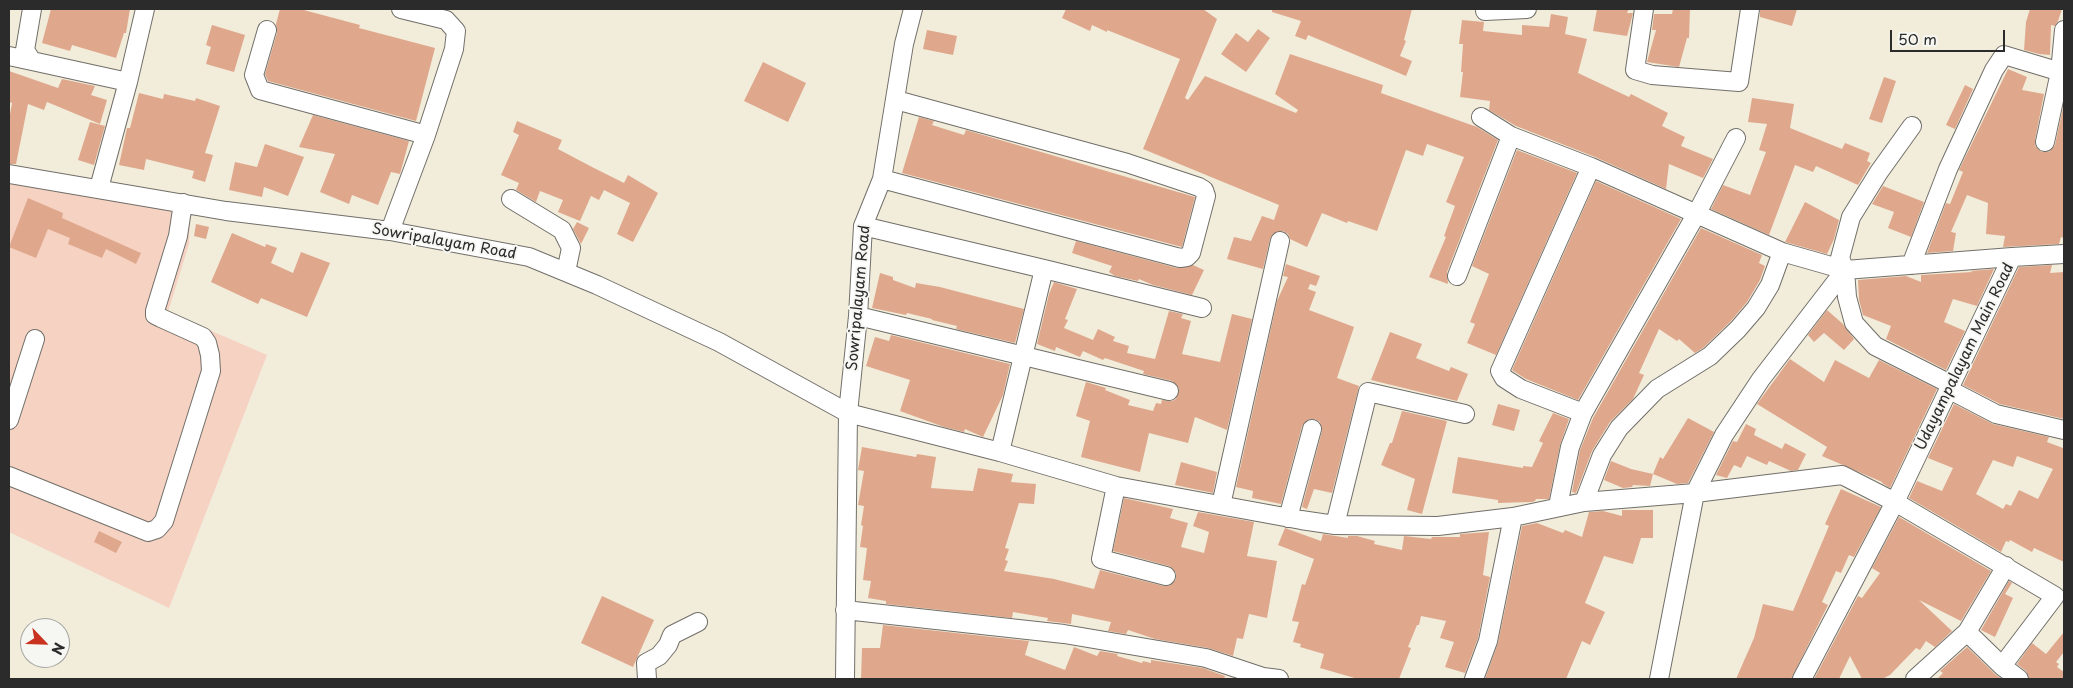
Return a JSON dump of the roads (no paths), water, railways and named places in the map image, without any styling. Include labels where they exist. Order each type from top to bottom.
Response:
[{"type":"street","points":[[32,9],[26,50],[32,61]]},
{"type":"street","points":[[99,188],[128,82],[144,9]]},
{"type":"street","points":[[390,231],[426,135],[454,49],[456,31],[446,20],[401,9]]},
{"type":"street","name":"Sowripalayam Road","points":[[845,679],[848,413],[858,316],[863,226],[882,179],[904,44],[913,9]]},
{"type":"street","points":[[1485,11],[1527,9]]},
{"type":"street","points":[[1644,9],[1635,70],[1652,75],[1739,82],[1750,9]]},
{"type":"street","points":[[267,30],[254,75],[260,90],[426,135]]},
{"type":"street","points":[[2045,142],[2062,73],[2064,30]]},
{"type":"street","points":[[1910,265],[1948,169],[1994,70],[2004,54],[2062,73]]},
{"type":"street","points":[[9,56],[128,82]]},
{"type":"street","points":[[882,179],[1180,258],[1187,257],[1191,253],[1206,196],[1204,190],[1199,187],[1127,163],[896,100]]},
{"type":"street","points":[[1481,117],[1511,136],[1591,167],[1697,212],[1782,252],[1845,270],[2012,257]]},
{"type":"street","points":[[1912,126],[1879,172],[1851,217],[1840,258],[1845,270],[1847,297],[1854,323],[1875,346],[1996,414],[2064,430]]},
{"type":"street","points":[[1457,276],[1511,136]]},
{"type":"street","points":[[1558,506],[1570,446],[1583,413],[1697,212],[1736,138]]},
{"type":"street","points":[[1583,413],[1521,389],[1504,378],[1500,371],[1591,167]]},
{"type":"street","name":"Sowripalayam Road","points":[[9,174],[226,211],[390,231],[529,257],[597,285],[719,342],[848,413]]},
{"type":"street","points":[[510,199],[562,230],[571,248],[566,272]]},
{"type":"street","points":[[9,476],[148,532],[157,529],[164,521],[211,371],[210,355],[207,343],[203,338],[155,315],[154,311],[178,236],[183,203]]},
{"type":"street","points":[[863,226],[1202,308]]},
{"type":"street","points":[[1221,505],[1280,241]]},
{"type":"street","points":[[1584,502],[1602,455],[1619,428],[1657,389],[1710,356],[1738,329],[1756,308],[1770,285],[1782,252]]},
{"type":"street","name":"Udayampalayam Main Road","points":[[1802,679],[1895,502],[2012,257],[2064,254]]},
{"type":"street","points":[[1000,452],[1044,269]]},
{"type":"street","points":[[1659,679],[1695,493],[1724,435],[1761,379],[1845,270]]},
{"type":"street","points":[[858,316],[1169,391]]},
{"type":"street","points":[[9,420],[35,339]]},
{"type":"street","points":[[1336,525],[1368,392],[1465,414]]},
{"type":"street","points":[[848,413],[1000,452],[1116,486],[1336,525],[1438,526],[1513,517],[1584,502],[1695,493],[1842,475],[1895,502],[2006,566],[2060,593],[2002,666]]},
{"type":"street","points":[[1288,518],[1312,429]]},
{"type":"street","points":[[1116,486],[1101,560],[1166,576]]},
{"type":"street","points":[[1474,679],[1488,642],[1513,517]]},
{"type":"street","points":[[1914,679],[1967,632],[2006,566]]},
{"type":"street","points":[[845,610],[974,626],[1064,634],[1206,658],[1263,677],[1279,679]]},
{"type":"street","points":[[647,679],[646,663],[659,656],[668,645],[672,635],[698,622]]},
{"type":"street","points":[[1967,632],[2002,666],[2019,679]]}]
